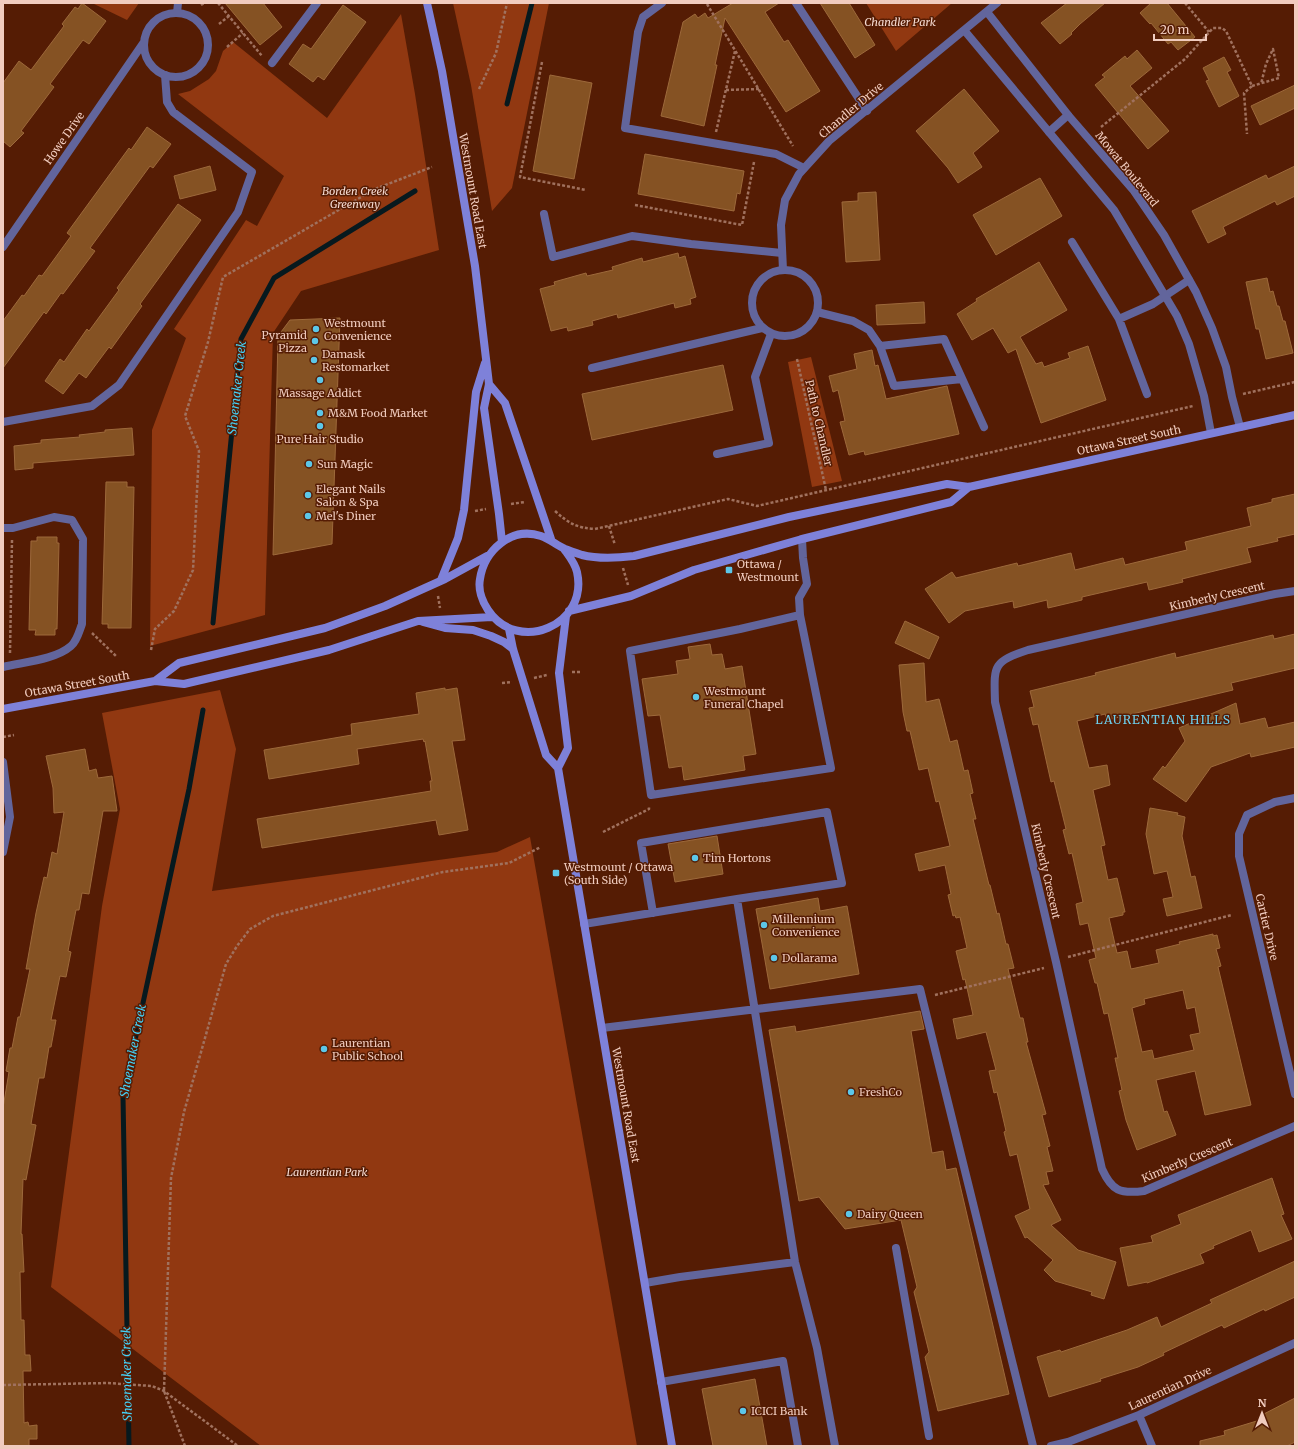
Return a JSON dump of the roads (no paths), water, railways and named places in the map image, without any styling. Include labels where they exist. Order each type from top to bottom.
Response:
[{"type":"main road","name":"Westmount Road East","points":[[427,3],[442,71],[475,266],[489,384]]},
{"type":"main road","points":[[438,582],[458,538],[464,510],[476,392],[486,359]]},
{"type":"main road","points":[[489,384],[505,403],[551,540]]},
{"type":"main road","points":[[489,384],[484,408],[502,542]]},
{"type":"main road","name":"Ottawa Street South","points":[[969,487],[1295,415]]},
{"type":"main road","points":[[947,484],[969,487],[951,502],[802,539],[694,570],[631,596],[567,614],[549,628],[529,633],[509,629],[492,617],[480,594],[480,575],[487,556],[502,542],[513,537],[526,534],[539,535],[551,540],[564,549],[583,555],[619,557],[634,556],[789,517],[947,484]]},
{"type":"main road","points":[[509,629],[513,649],[546,755],[558,768],[568,748],[559,673],[567,614],[575,599],[578,586],[577,572],[572,560],[564,549]]},
{"type":"main road","points":[[155,681],[180,663],[325,628],[385,606],[438,582],[487,556]]},
{"type":"main road","points":[[155,681],[184,684],[329,650],[418,621],[492,617]]},
{"type":"main road","points":[[418,621],[435,626],[473,630],[504,642],[513,649]]},
{"type":"main road","name":"Ottawa Street South","points":[[3,709],[155,681]]},
{"type":"main road","name":"Westmount Road East","points":[[558,768],[672,1446]]},
{"type":"street","points":[[144,42],[145,52],[149,62],[156,70],[165,75],[175,77],[185,75],[194,71],[201,64],[206,56],[208,41],[207,36],[203,27],[196,20],[187,15],[177,13],[178,3]]},
{"type":"street","points":[[272,63],[317,3]]},
{"type":"street","points":[[662,3],[643,17],[638,32],[625,128],[776,154],[804,168]]},
{"type":"street","points":[[796,3],[866,111]]},
{"type":"street","name":"Chandler Drive","points":[[783,270],[780,225],[785,200],[799,174],[829,141],[997,3]]},
{"type":"street","name":"Mowat Boulevard","points":[[987,12],[1068,115],[1134,191],[1164,235],[1190,280],[1212,328],[1226,367],[1240,427]]},
{"type":"street","name":"Howe Drive","points":[[3,247],[144,42],[149,28],[158,18],[168,14],[177,13]]},
{"type":"street","points":[[964,30],[1114,210],[1177,316],[1189,344],[1204,396],[1211,433]]},
{"type":"street","points":[[3,422],[92,406],[119,385],[238,212],[252,172],[173,112],[167,102],[165,75]]},
{"type":"street","points":[[1049,132],[1068,115]]},
{"type":"street","points":[[544,214],[553,257],[632,236],[691,244],[782,253]]},
{"type":"street","points":[[1072,242],[1119,319],[1147,394]]},
{"type":"street","points":[[783,270],[795,271],[805,276],[817,292],[817,312],[816,317],[805,330],[783,337],[771,334],[762,328],[752,313],[751,301],[756,287],[761,279],[771,272],[783,270]]},
{"type":"street","points":[[1119,319],[1153,304],[1190,280]]},
{"type":"street","points":[[817,312],[853,321],[869,330],[880,346],[894,386],[962,379]]},
{"type":"street","points":[[592,368],[762,328]]},
{"type":"street","points":[[717,454],[769,443],[755,377],[771,334]]},
{"type":"street","points":[[880,346],[944,339],[984,427]]},
{"type":"street","points":[[3,528],[12,528],[54,517],[72,520],[83,539],[82,624],[78,636],[72,646],[56,655],[6,666]]},
{"type":"street","points":[[800,615],[740,629],[630,651],[651,795],[831,768],[800,615],[799,598],[807,584],[802,539]]},
{"type":"street","name":"Kimberly Crescent","points":[[1295,591],[1028,650],[1007,657],[998,666],[994,678],[995,702],[1056,962],[1102,1169],[1108,1182],[1117,1190],[1133,1192],[1144,1191],[1295,1126]]},
{"type":"street","points":[[3,762],[10,817],[3,852]]},
{"type":"street","name":"Cartier Drive","points":[[1295,798],[1275,802],[1246,815],[1239,834],[1239,856],[1295,1094]]},
{"type":"street","points":[[584,924],[653,913],[737,898],[842,883],[827,812],[641,843],[653,913]]},
{"type":"street","points":[[737,898],[795,1262],[817,1348],[835,1446]]},
{"type":"street","points":[[602,1028],[920,989],[1033,1446]]},
{"type":"street","points":[[896,1248],[929,1436]]},
{"type":"street","points":[[645,1283],[795,1262]]},
{"type":"street","name":"Laurentian Drive","points":[[1051,1446],[1068,1442],[1139,1415],[1295,1343]]},
{"type":"street","points":[[661,1382],[784,1362],[798,1446]]},
{"type":"street","points":[[1139,1415],[1152,1446]]},
{"type":"waterway","name":"Shoemaker Creek","points":[[507,104],[532,3]]},
{"type":"waterway","name":"Shoemaker Creek","points":[[213,623],[241,339],[274,278],[415,191]]},
{"type":"waterway","name":"Shoemaker Creek","points":[[129,1446],[123,1096],[189,789],[203,710]]},
{"type":"place","name":"Westmount Convenience","points":[[316,329]]},
{"type":"place","name":"Pyramid Pizza","points":[[315,341]]},
{"type":"place","name":"Damask Restomarket","points":[[314,360]]},
{"type":"place","name":"Massage Addict","points":[[320,380]]},
{"type":"place","name":"M&M Food Market","points":[[320,413]]},
{"type":"place","name":"Pure Hair Studio","points":[[320,426]]},
{"type":"place","name":"Sun Magic","points":[[309,464]]},
{"type":"place","name":"Elegant Nails Salon & Spa","points":[[308,495]]},
{"type":"place","name":"Mel's Diner","points":[[308,516]]},
{"type":"place","name":"Ottawa / Westmount","points":[[729,570]]},
{"type":"place","name":"Westmount Funeral Chapel","points":[[696,697]]},
{"type":"place","name":"Tim Hortons","points":[[695,858]]},
{"type":"place","name":"Westmount / Ottawa (South Side)","points":[[556,873]]},
{"type":"place","name":"Millennium Convenience","points":[[764,925]]},
{"type":"place","name":"Dollarama","points":[[774,958]]},
{"type":"place","name":"Laurentian Public School","points":[[324,1049]]},
{"type":"place","name":"FreshCo","points":[[851,1092]]},
{"type":"place","name":"Dairy Queen","points":[[849,1214]]},
{"type":"place","name":"ICICI Bank","points":[[743,1411]]},
{"type":"district","name":"LAURENTIAN HILLS","points":[[1163,720]]},
{"type":"park label","name":"Chandler Park","points":[[900,22]]},
{"type":"park label","name":"Borden Creek Greenway","points":[[355,197]]},
{"type":"park label","name":"Laurentian Park","points":[[327,1172]]}]
